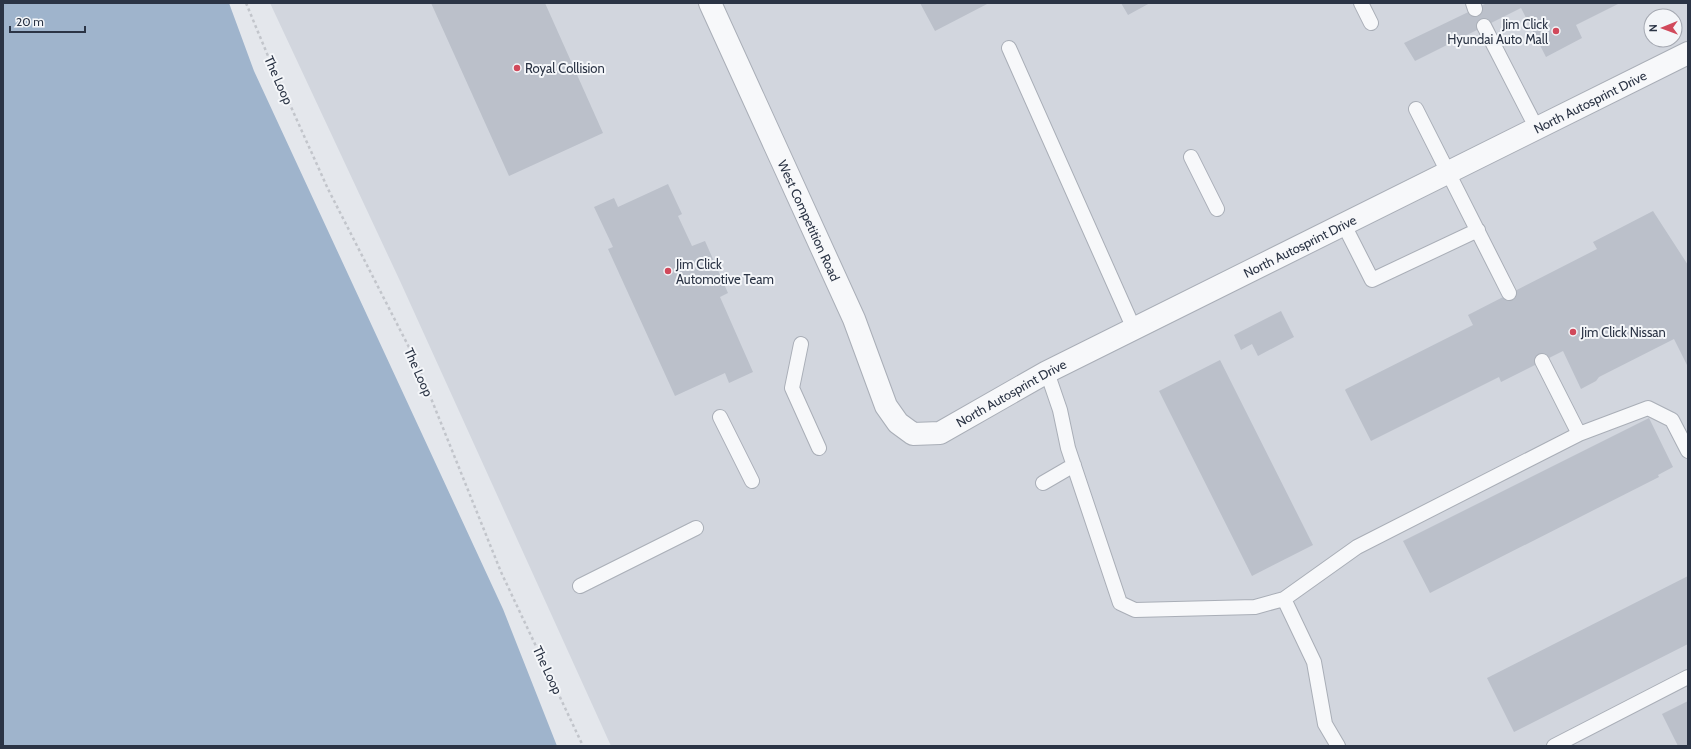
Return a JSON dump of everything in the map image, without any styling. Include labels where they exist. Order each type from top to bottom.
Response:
[{"type":"street","name":"West Competition Road","points":[[710,3],[854,319],[886,406],[898,423],[913,434]]},
{"type":"street","name":"North Autosprint Drive","points":[[913,434],[940,433],[1047,372],[1688,53]]},
{"type":"lane","points":[[1361,3],[1371,23]]},
{"type":"lane","points":[[1484,26],[1536,128]]},
{"type":"lane","points":[[1009,48],[1134,329]]},
{"type":"lane","points":[[1416,109],[1509,293]]},
{"type":"lane","points":[[1191,157],[1217,209]]},
{"type":"lane","points":[[1344,225],[1372,280],[1478,230]]},
{"type":"lane","points":[[801,344],[792,388],[819,448]]},
{"type":"lane","points":[[1542,361],[1579,434]]},
{"type":"lane","points":[[1047,372],[1060,410],[1074,465],[1120,603],[1135,610],[1255,607],[1284,600],[1357,547],[1579,434],[1648,408],[1672,420],[1688,451]]},
{"type":"lane","points":[[720,417],[752,481]]},
{"type":"lane","points":[[1043,483],[1074,465]]},
{"type":"lane","points":[[580,586],[696,528]]},
{"type":"lane","points":[[1284,600],[1314,662],[1325,724],[1338,746]]},
{"type":"lane","points":[[1554,746],[1688,677]]},
{"type":"path","name":"The Loop","points":[[246,3],[268,56],[328,189],[416,361],[501,572],[584,746]]},
{"type":"shaded area","points":[[270,3],[1688,3],[1688,746],[611,746],[400,281]]},
{"type":"water","points":[[3,3],[229,3],[254,71],[503,609],[557,746],[3,746]]},
{"type":"building","name":"Royal Collision","points":[[431,3],[545,3],[603,133],[509,176]]},
{"type":"building","points":[[920,3],[989,3],[935,31]]},
{"type":"building","points":[[1121,3],[1150,3],[1128,15]]},
{"type":"building","name":"Jim Click Hyundai Auto Mall","points":[[1487,3],[1620,3],[1576,25],[1582,38],[1546,57],[1521,8],[1415,61],[1404,43]]},
{"type":"building","name":"Jim Click Automotive Team","points":[[668,184],[682,214],[678,216],[692,246],[705,241],[728,293],[720,297],[753,372],[729,383],[725,373],[675,396],[608,249],[613,247],[594,207],[614,198],[618,207]]},
{"type":"building","name":"Jim Click Nissan","points":[[1653,211],[1688,265],[1688,367],[1674,339],[1599,377],[1596,381],[1581,389],[1563,351],[1501,382],[1499,377],[1371,441],[1345,390],[1346,389],[1473,325],[1468,315],[1597,249],[1593,242]]},
{"type":"building","points":[[1281,311],[1294,337],[1258,356],[1252,344],[1241,350],[1234,335]]},
{"type":"building","points":[[1220,360],[1313,545],[1252,576],[1159,391]]},
{"type":"building","points":[[1649,418],[1673,467],[1658,475],[1659,477],[1430,593],[1403,541]]},
{"type":"building","points":[[1688,576],[1688,644],[1514,732],[1487,678]]},
{"type":"building","points":[[1688,701],[1688,746],[1678,746],[1662,714]]},
{"type":"place","name":"Jim Click Hyundai Auto Mall","points":[[1556,31]]},
{"type":"place","name":"Royal Collision","points":[[517,68]]},
{"type":"place","name":"Jim Click Automotive Team","points":[[668,271]]},
{"type":"place","name":"Jim Click Nissan","points":[[1573,332]]}]
